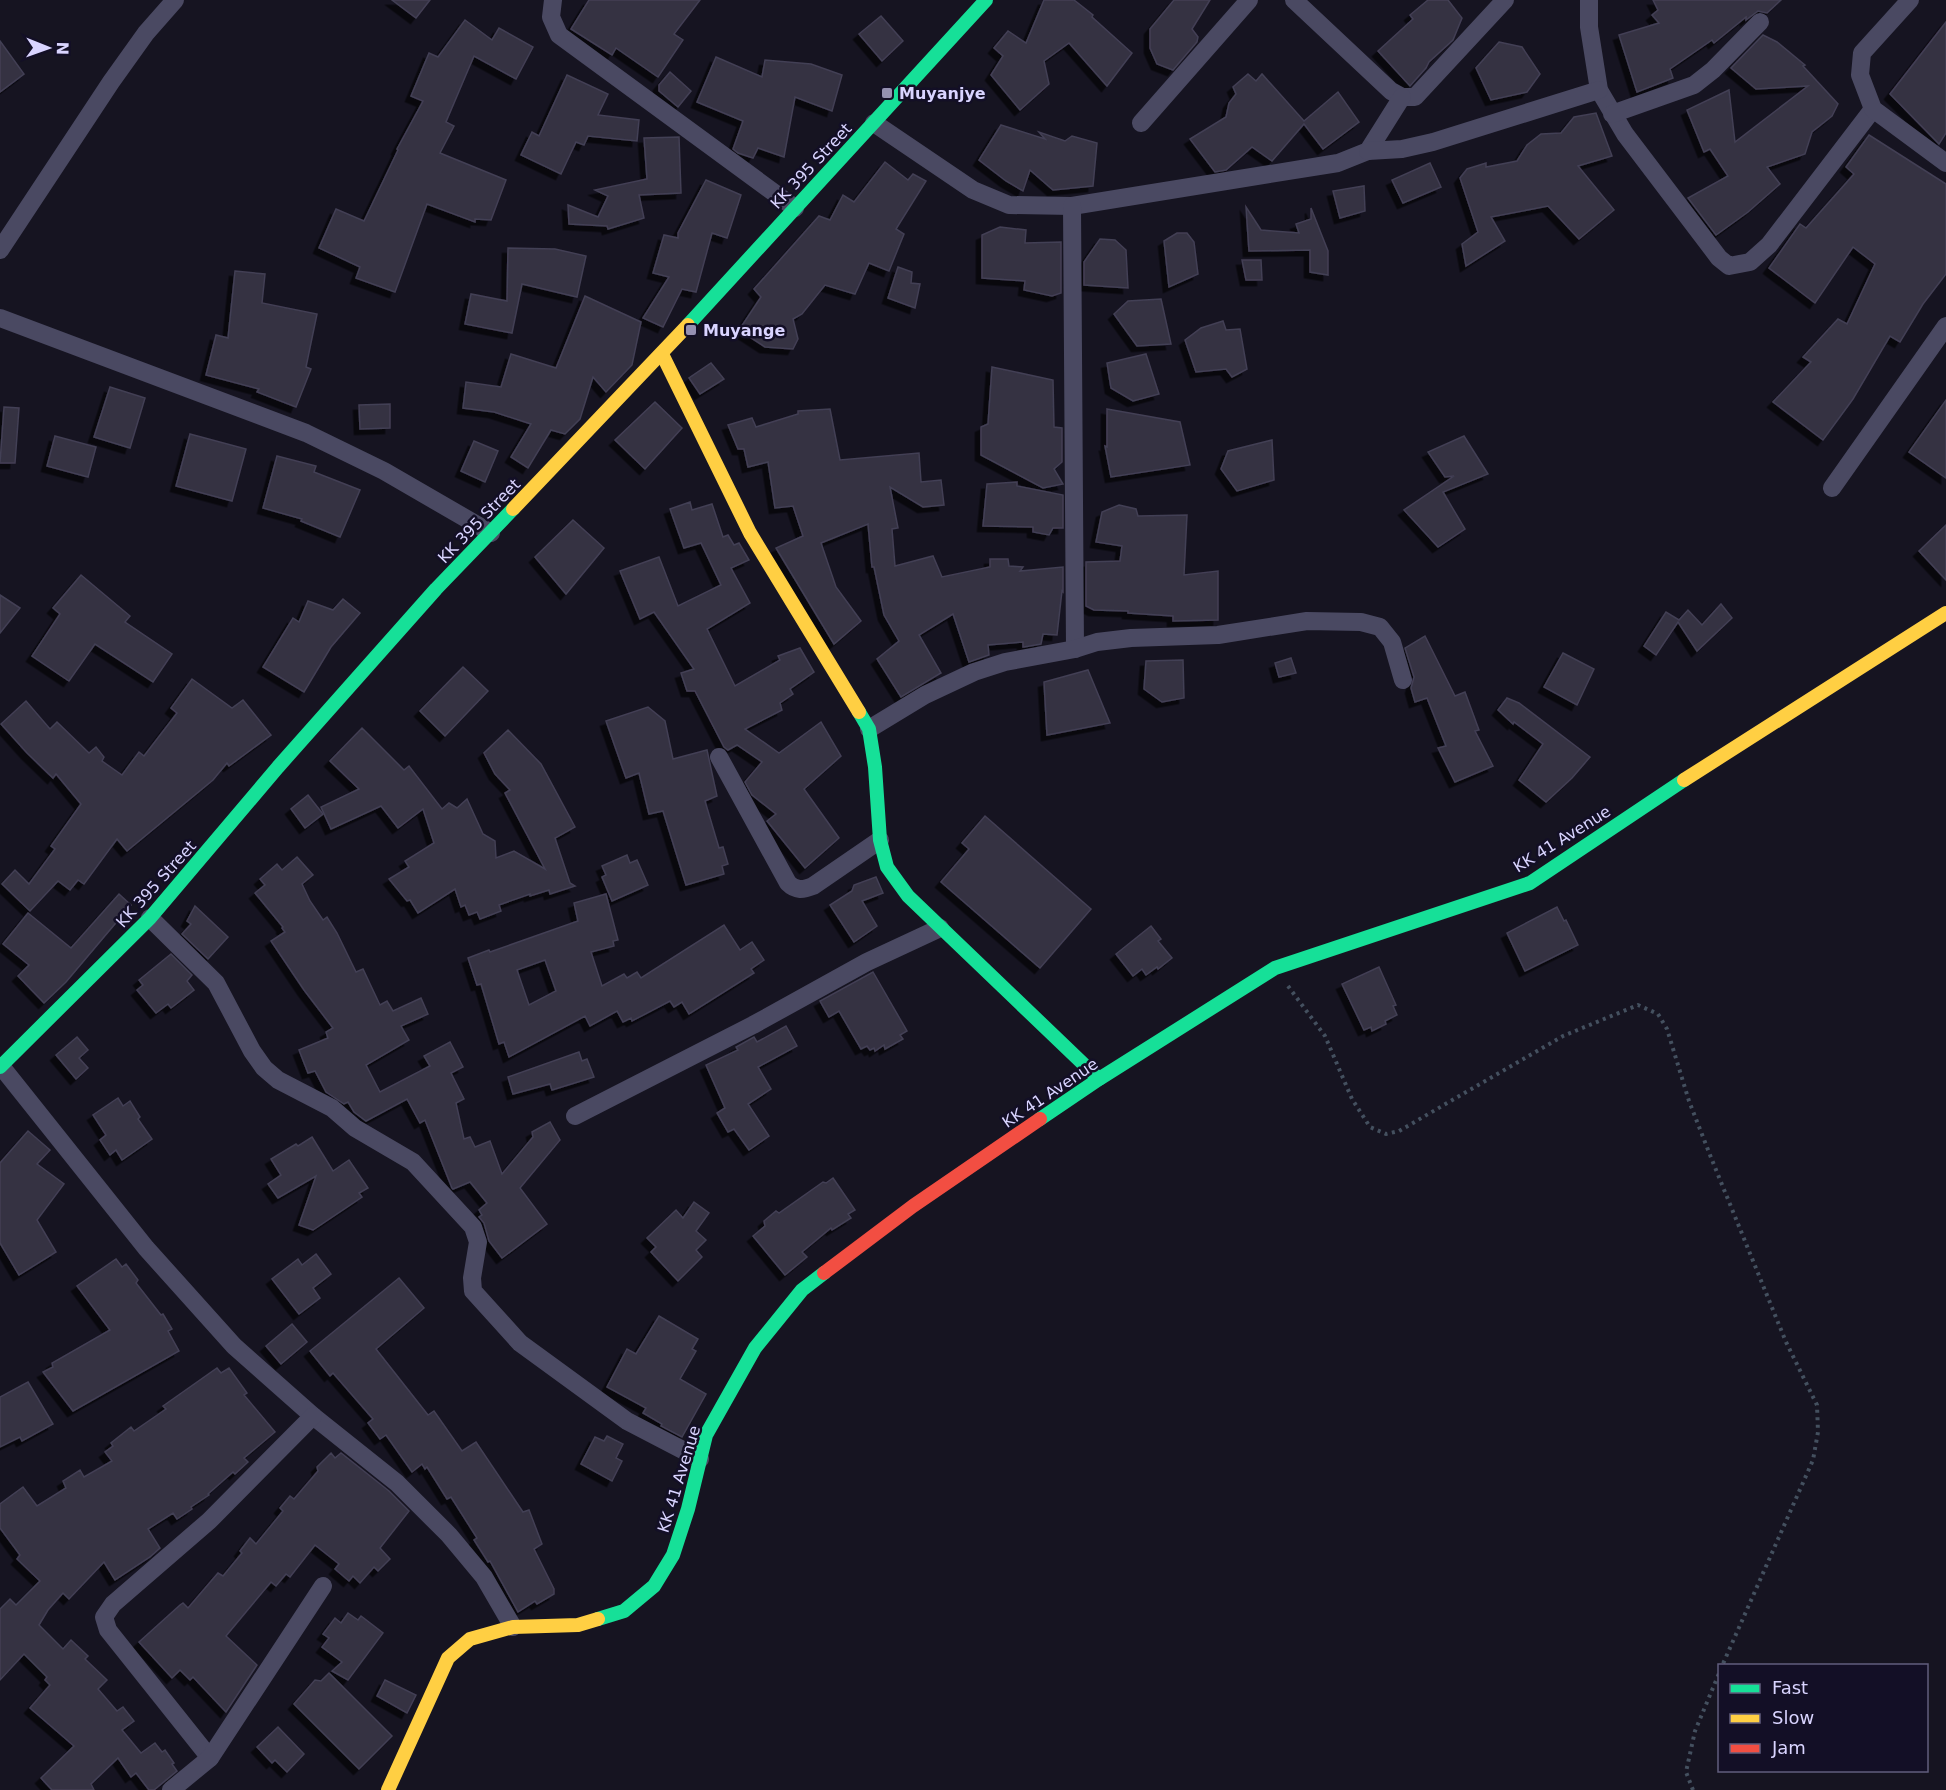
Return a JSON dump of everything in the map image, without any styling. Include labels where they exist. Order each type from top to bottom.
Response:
[{"type":"street","points":[[0,249],[111,82],[146,33],[175,0]]},
{"type":"street","points":[[553,0],[551,17],[559,35],[795,208]]},
{"type":"street","name":"KK 395 Street","points":[[0,1067],[150,918],[302,740],[436,589],[662,354],[986,0]]},
{"type":"street","points":[[1142,123],[1249,0]]},
{"type":"street","points":[[1294,0],[1391,91],[1402,97],[1415,97],[1505,0]]},
{"type":"street","points":[[1589,0],[1588,27],[1599,90],[1624,134],[1719,258],[1729,266],[1750,262],[1769,245],[1873,109]]},
{"type":"street","points":[[1910,0],[1863,53],[1860,75],[1873,109],[1946,163]]},
{"type":"street","points":[[1612,114],[1694,85],[1713,70],[1760,22]]},
{"type":"street","points":[[874,123],[973,190],[1009,205],[1072,206],[1338,163],[1368,151],[1402,149],[1433,142],[1599,90]]},
{"type":"street","points":[[1368,151],[1402,97]]},
{"type":"street","points":[[1072,206],[1075,650]]},
{"type":"street","points":[[0,318],[306,434],[384,471],[491,533]]},
{"type":"street","points":[[1832,488],[1946,326]]},
{"type":"street","points":[[662,354],[750,533],[869,729],[875,767],[880,840],[887,867],[908,896],[1099,1079]]},
{"type":"street","name":"KK 41 Avenue","points":[[388,1790],[448,1658],[470,1639],[513,1627],[578,1625],[624,1611],[654,1586],[673,1555],[688,1509],[706,1436],[755,1348],[802,1290],[913,1206],[1099,1079],[1275,968],[1530,883],[1730,749],[1946,613]]},
{"type":"street","points":[[869,729],[925,695],[974,672],[1005,662],[1075,650],[1097,642],[1131,638],[1218,635],[1307,621],[1361,622],[1380,627],[1392,642],[1403,680]]},
{"type":"street","points":[[718,757],[777,864],[794,888],[804,889],[813,886],[880,840]]},
{"type":"street","points":[[150,918],[216,983],[252,1052],[264,1068],[278,1080],[332,1108],[355,1128],[413,1162],[473,1227],[478,1242],[472,1278],[473,1291],[520,1343],[627,1421],[700,1459]]},
{"type":"street","points":[[575,1116],[753,1025],[867,962],[940,928]]},
{"type":"street","points":[[0,1067],[146,1248],[234,1346],[313,1416],[397,1482],[449,1535],[484,1577],[513,1627]]},
{"type":"street","points":[[210,1758],[108,1630],[104,1617],[113,1604],[209,1521],[313,1416]]},
{"type":"street","points":[[171,1790],[192,1783],[323,1586]]},
{"type":"path","points":[[1275,968],[1325,1036],[1352,1099],[1370,1127],[1386,1134],[1399,1131],[1563,1036],[1638,1005],[1658,1014],[1666,1029],[1689,1101],[1712,1160],[1786,1342],[1817,1405],[1818,1432],[1812,1460],[1722,1664]]},
{"type":"path","points":[[1693,1790],[1686,1772],[1695,1731],[1718,1674]]},
{"type":"building","points":[[392,0],[430,0],[416,18]]},
{"type":"building","points":[[589,0],[700,0],[674,34],[683,40],[658,77],[616,48],[612,55],[571,29]]},
{"type":"building","points":[[1044,0],[1074,0],[1132,53],[1107,86],[1069,43],[1044,61],[1049,84],[1020,110],[991,75],[1003,56],[994,48],[1008,31],[1026,43]]},
{"type":"building","points":[[1174,0],[1210,0],[1192,29],[1198,37],[1197,42],[1173,70],[1157,64],[1150,48],[1150,29]]},
{"type":"building","points":[[1428,0],[1448,0],[1462,18],[1453,40],[1429,62],[1410,86],[1378,51],[1413,19],[1410,15]]},
{"type":"building","points":[[1653,0],[1781,0],[1767,13],[1758,11],[1746,20],[1746,17],[1714,43],[1712,40],[1670,69],[1673,78],[1637,92],[1619,35],[1659,23],[1652,15],[1658,10]]},
{"type":"building","points":[[881,16],[903,41],[882,61],[859,34]]},
{"type":"building","points":[[465,20],[492,40],[499,28],[533,47],[516,79],[474,56],[446,122],[454,126],[440,153],[506,180],[491,220],[475,219],[475,222],[427,204],[395,292],[356,278],[360,267],[319,248],[336,209],[364,221],[397,149],[423,101],[411,96],[429,53],[438,57]]},
{"type":"building","points":[[1946,22],[1946,133],[1939,144],[1890,94]]},
{"type":"building","points":[[1763,35],[1777,42],[1805,65],[1803,66],[1838,104],[1832,116],[1812,132],[1805,154],[1767,167],[1780,184],[1748,212],[1716,235],[1688,198],[1728,176],[1710,149],[1704,152],[1687,110],[1729,90],[1735,142],[1808,86],[1756,89],[1731,68]]},
{"type":"building","points":[[0,41],[24,74],[0,92]]},
{"type":"building","points":[[1499,42],[1522,47],[1540,74],[1527,92],[1491,100],[1476,68]]},
{"type":"building","points":[[716,57],[762,77],[765,60],[811,64],[842,75],[832,111],[795,97],[784,157],[758,148],[753,158],[738,153],[733,149],[743,121],[697,102]]},
{"type":"building","points":[[670,72],[691,91],[678,107],[659,91],[659,85]]},
{"type":"building","points":[[1248,74],[1256,81],[1262,74],[1304,121],[1338,92],[1359,122],[1323,149],[1304,124],[1272,161],[1252,147],[1226,170],[1215,172],[1190,139],[1226,117],[1229,103],[1236,94],[1233,87]]},
{"type":"building","points":[[567,75],[608,94],[598,115],[639,120],[637,141],[588,136],[584,145],[576,142],[561,174],[521,155],[532,132],[539,136]]},
{"type":"building","points":[[1596,113],[1612,156],[1578,166],[1614,210],[1579,239],[1548,206],[1491,217],[1505,241],[1466,266],[1462,244],[1478,232],[1460,178],[1467,169],[1486,163],[1486,167],[1517,161],[1527,145],[1541,134],[1561,133],[1574,117]]},
{"type":"building","points":[[1001,125],[1045,139],[1039,132],[1065,141],[1072,136],[1097,143],[1093,186],[1053,190],[1030,170],[1023,191],[1006,181],[979,160]]},
{"type":"building","points":[[1869,135],[1946,184],[1946,274],[1923,304],[1900,342],[1890,336],[1853,399],[1823,440],[1773,402],[1811,362],[1803,357],[1838,319],[1847,324],[1875,264],[1853,247],[1815,303],[1769,268],[1800,224],[1806,228],[1854,174],[1846,167]]},
{"type":"building","points":[[679,137],[681,193],[639,195],[644,218],[608,229],[607,226],[569,224],[568,205],[598,217],[608,196],[595,190],[647,179],[644,138]]},
{"type":"building","points":[[885,162],[908,180],[913,174],[926,181],[896,229],[904,234],[889,271],[869,263],[855,294],[825,285],[802,314],[793,319],[798,339],[793,349],[765,347],[739,330],[761,297],[754,289],[819,216],[830,220],[843,195],[854,202]]},
{"type":"building","points":[[1430,163],[1441,187],[1403,203],[1392,180]]},
{"type":"building","points":[[706,180],[741,195],[727,238],[712,233],[696,292],[682,289],[663,327],[643,318],[669,277],[653,273],[664,235],[678,238],[678,233]]},
{"type":"building","points":[[1364,186],[1365,211],[1340,218],[1333,191]]},
{"type":"building","points":[[1246,207],[1261,230],[1299,233],[1296,224],[1311,219],[1311,208],[1328,251],[1328,275],[1310,272],[1310,250],[1249,251]]},
{"type":"building","points":[[1000,227],[1026,230],[1025,243],[1061,242],[1061,293],[1052,296],[1024,290],[1025,281],[982,278],[982,235]]},
{"type":"building","points":[[1177,233],[1187,233],[1194,242],[1198,274],[1169,287],[1164,241]]},
{"type":"building","points":[[1100,239],[1115,240],[1126,250],[1128,288],[1084,285],[1084,262]]},
{"type":"building","points":[[508,248],[555,249],[586,256],[577,297],[522,284],[512,333],[465,324],[471,294],[507,301]]},
{"type":"building","points":[[1242,260],[1261,260],[1262,280],[1246,280]]},
{"type":"building","points":[[898,267],[912,272],[911,283],[920,284],[915,308],[888,298]]},
{"type":"building","points":[[235,271],[265,274],[262,303],[317,314],[306,367],[311,369],[296,407],[257,392],[259,389],[206,375],[216,335],[228,338]]},
{"type":"building","points":[[585,296],[641,322],[632,365],[606,392],[593,377],[580,419],[565,434],[551,430],[528,468],[511,457],[531,424],[494,412],[463,408],[466,382],[501,387],[511,354],[556,368]]},
{"type":"building","points":[[1161,299],[1171,344],[1137,346],[1114,314],[1128,301]]},
{"type":"building","points":[[1223,321],[1226,330],[1240,329],[1247,369],[1232,377],[1226,369],[1196,372],[1185,340],[1201,328]]},
{"type":"building","points":[[1146,354],[1159,394],[1133,401],[1111,388],[1107,363]]},
{"type":"building","points":[[711,363],[724,379],[700,394],[689,378]]},
{"type":"building","points":[[992,367],[1053,380],[1054,427],[1062,428],[1062,462],[1054,469],[1063,484],[1043,488],[981,455],[981,427],[988,424]]},
{"type":"building","points":[[110,387],[145,398],[130,448],[94,437]]},
{"type":"building","points":[[1946,400],[1946,478],[1909,452]]},
{"type":"building","points":[[655,402],[682,428],[645,469],[615,440]]},
{"type":"building","points":[[390,404],[390,428],[360,429],[359,405]]},
{"type":"building","points":[[4,407],[19,408],[15,463],[0,463]]},
{"type":"building","points":[[830,409],[840,460],[919,453],[921,482],[941,480],[944,505],[923,507],[890,487],[898,528],[892,529],[895,566],[933,556],[942,577],[990,567],[990,559],[1008,559],[1009,566],[1023,567],[1020,571],[1063,567],[1063,592],[1057,635],[1043,634],[1041,644],[1024,647],[1023,642],[988,645],[989,655],[969,662],[953,614],[919,635],[941,673],[901,697],[877,659],[899,641],[884,615],[874,567],[872,567],[868,524],[821,543],[836,587],[861,621],[834,644],[776,548],[803,536],[793,506],[775,508],[768,462],[748,467],[744,449],[738,449],[728,425],[752,418],[756,427],[798,414],[798,411]]},
{"type":"building","points":[[1107,409],[1180,422],[1190,465],[1111,477],[1105,446],[1107,447]]},
{"type":"building","points":[[190,434],[246,449],[232,501],[176,486]]},
{"type":"building","points":[[55,436],[96,447],[88,477],[47,466]]},
{"type":"building","points":[[1464,436],[1488,474],[1443,492],[1465,529],[1438,547],[1404,510],[1454,476],[1445,477],[1428,452]]},
{"type":"building","points":[[1272,440],[1274,480],[1237,491],[1221,469],[1228,451]]},
{"type":"building","points":[[474,441],[498,451],[485,482],[461,471]]},
{"type":"building","points":[[277,456],[316,466],[314,472],[360,490],[340,537],[301,521],[302,519],[263,508]]},
{"type":"building","points":[[1017,482],[1017,486],[1063,495],[1063,528],[1053,528],[1049,535],[1033,532],[1033,527],[983,526],[987,484]]},
{"type":"building","points":[[690,502],[692,510],[712,504],[723,537],[728,535],[734,545],[739,543],[749,560],[731,568],[750,603],[707,629],[735,686],[780,660],[778,656],[800,648],[814,672],[790,689],[793,694],[780,703],[782,710],[745,729],[779,753],[821,722],[841,756],[804,789],[839,838],[805,868],[767,821],[776,814],[752,795],[745,782],[762,762],[737,745],[728,750],[724,747],[695,691],[687,691],[681,673],[694,669],[654,612],[640,619],[620,571],[659,557],[678,606],[721,585],[701,543],[684,548],[670,509]]},
{"type":"building","points":[[1119,505],[1136,509],[1138,516],[1187,515],[1184,575],[1218,571],[1218,620],[1173,621],[1173,616],[1094,610],[1086,606],[1086,562],[1120,561],[1122,546],[1096,542],[1102,512]]},
{"type":"building","points":[[573,520],[604,548],[566,594],[535,557]]},
{"type":"building","points":[[1946,525],[1946,580],[1919,551]]},
{"type":"building","points":[[81,575],[130,616],[125,622],[172,654],[153,682],[95,644],[69,681],[32,656],[60,614],[53,608]]},
{"type":"building","points":[[0,595],[20,608],[0,633]]},
{"type":"building","points":[[343,599],[360,613],[331,647],[304,692],[263,667],[293,618],[299,622],[308,601],[333,610]]},
{"type":"building","points":[[1721,604],[1732,618],[1697,651],[1678,622],[1656,655],[1644,646],[1666,612],[1679,620],[1688,610],[1702,625]]},
{"type":"building","points":[[1425,636],[1455,696],[1465,692],[1479,730],[1475,731],[1493,766],[1455,782],[1438,748],[1446,746],[1427,698],[1415,702],[1411,688],[1414,677],[1405,648]]},
{"type":"building","points":[[1563,653],[1594,669],[1577,705],[1544,687]]},
{"type":"building","points":[[1291,658],[1296,673],[1279,677],[1275,663]]},
{"type":"building","points":[[1183,660],[1184,698],[1162,702],[1144,689],[1146,661]]},
{"type":"building","points":[[463,667],[488,691],[445,736],[420,711]]},
{"type":"building","points":[[1088,670],[1110,723],[1047,735],[1044,682]]},
{"type":"building","points":[[192,679],[232,708],[243,700],[271,735],[229,766],[227,763],[213,780],[127,851],[117,839],[84,884],[78,880],[70,890],[58,881],[30,911],[2,884],[15,870],[29,884],[55,849],[51,846],[81,804],[56,774],[53,778],[1,724],[26,701],[50,729],[57,722],[89,753],[96,747],[104,757],[102,761],[122,775],[139,752],[144,756],[177,713],[171,708]]},
{"type":"building","points":[[1507,698],[1519,703],[1590,757],[1572,778],[1546,802],[1519,780],[1543,744],[1514,722],[1513,724],[1498,710]]},
{"type":"building","points":[[648,707],[665,721],[673,759],[707,750],[717,796],[705,801],[719,848],[723,847],[728,864],[722,866],[724,874],[686,885],[663,811],[649,814],[639,773],[626,778],[606,721]]},
{"type":"building","points":[[362,728],[404,770],[409,766],[442,809],[449,803],[457,808],[467,799],[483,834],[495,841],[496,858],[514,851],[545,869],[505,793],[510,790],[495,774],[484,753],[508,730],[541,764],[575,827],[555,838],[570,883],[575,886],[550,894],[549,890],[530,896],[530,894],[499,905],[501,911],[480,919],[477,912],[469,915],[465,905],[461,907],[455,889],[418,913],[410,900],[407,901],[389,879],[409,867],[405,861],[434,843],[423,809],[398,828],[381,806],[331,829],[321,807],[359,789],[330,761]]},
{"type":"building","points":[[308,795],[323,814],[305,828],[291,809]]},
{"type":"building","points":[[985,816],[1091,909],[1040,968],[941,882],[969,849],[962,843]]},
{"type":"building","points":[[627,855],[630,863],[637,860],[648,885],[612,901],[602,877],[606,875],[602,866]]},
{"type":"building","points":[[297,857],[313,875],[302,884],[310,901],[323,920],[327,917],[356,972],[363,969],[380,1005],[387,1001],[393,1011],[421,998],[428,1014],[401,1026],[409,1040],[366,1065],[380,1092],[430,1066],[424,1056],[450,1042],[463,1067],[451,1073],[464,1099],[456,1103],[464,1139],[470,1137],[475,1147],[490,1141],[502,1174],[533,1137],[532,1132],[550,1122],[560,1140],[520,1188],[547,1224],[502,1258],[489,1241],[484,1223],[479,1217],[482,1215],[479,1210],[487,1203],[470,1182],[452,1188],[425,1120],[420,1123],[407,1099],[366,1121],[354,1112],[348,1102],[344,1104],[326,1092],[315,1071],[308,1073],[299,1050],[328,1038],[326,1032],[333,1028],[271,941],[285,932],[255,893],[265,885],[260,879],[277,864],[282,870]]},
{"type":"building","points":[[876,877],[883,893],[862,901],[877,926],[854,942],[830,905],[852,891],[854,885]]},
{"type":"building","points":[[119,894],[131,905],[66,982],[44,1003],[18,976],[29,965],[3,944],[28,913],[71,948]]},
{"type":"building","points":[[606,894],[618,940],[613,941],[614,946],[591,952],[602,986],[624,974],[627,978],[637,972],[641,978],[724,925],[740,950],[752,942],[764,960],[751,969],[754,973],[689,1014],[682,1002],[674,1007],[670,1001],[632,1021],[631,1018],[623,1022],[617,1011],[590,1026],[585,1016],[509,1057],[504,1042],[499,1044],[481,984],[477,985],[468,958],[578,921],[574,903]],"holes":[[[545,960],[556,991],[529,1005],[517,970]]]},
{"type":"building","points":[[195,906],[228,937],[208,959],[182,934],[191,924],[187,921]]},
{"type":"building","points":[[1557,907],[1578,945],[1525,971],[1507,933]]},
{"type":"building","points":[[1151,926],[1161,939],[1158,941],[1172,958],[1146,975],[1142,969],[1133,976],[1116,954]]},
{"type":"building","points":[[171,954],[192,975],[187,981],[194,990],[171,1008],[168,1004],[156,1013],[137,990],[143,985],[139,980]]},
{"type":"building","points":[[1379,967],[1396,1005],[1393,1006],[1397,1015],[1372,1031],[1371,1027],[1364,1030],[1342,984]]},
{"type":"building","points":[[873,972],[907,1031],[900,1035],[903,1039],[885,1049],[884,1045],[875,1051],[874,1048],[870,1050],[867,1046],[861,1049],[839,1011],[829,1017],[820,1001]]},
{"type":"building","points":[[786,1026],[797,1046],[758,1067],[771,1089],[748,1104],[769,1136],[749,1150],[734,1129],[728,1132],[717,1113],[725,1108],[706,1065],[738,1050],[736,1047],[754,1037],[757,1042]]},
{"type":"building","points":[[77,1037],[88,1050],[79,1058],[88,1068],[76,1079],[56,1055]]},
{"type":"building","points":[[579,1052],[582,1061],[587,1059],[594,1077],[552,1090],[550,1084],[513,1094],[508,1077]]},
{"type":"building","points":[[118,1098],[123,1106],[130,1101],[140,1117],[138,1119],[152,1139],[122,1160],[116,1150],[110,1155],[100,1140],[106,1135],[93,1115]]},
{"type":"building","points":[[28,1131],[50,1150],[37,1164],[64,1184],[37,1220],[56,1252],[19,1275],[0,1243],[0,1163]]},
{"type":"building","points":[[312,1137],[333,1171],[349,1160],[368,1188],[359,1193],[362,1197],[313,1230],[299,1225],[316,1176],[278,1198],[268,1184],[281,1175],[271,1159]]},
{"type":"building","points":[[833,1178],[855,1210],[848,1214],[851,1218],[832,1230],[831,1228],[802,1252],[807,1257],[785,1275],[753,1236],[765,1226],[764,1221],[776,1211],[779,1213],[823,1182],[826,1183]]},
{"type":"building","points":[[694,1202],[709,1213],[696,1231],[706,1240],[696,1250],[702,1257],[678,1281],[651,1252],[656,1247],[647,1238],[676,1210],[683,1218]]},
{"type":"building","points":[[316,1254],[331,1274],[313,1288],[320,1298],[299,1314],[272,1279],[298,1259],[302,1265]]},
{"type":"building","points":[[116,1259],[122,1267],[126,1264],[138,1280],[136,1283],[161,1315],[163,1314],[172,1329],[168,1331],[179,1351],[73,1411],[43,1372],[53,1367],[52,1363],[110,1330],[77,1286]]},
{"type":"building","points":[[399,1278],[424,1308],[376,1349],[428,1415],[434,1411],[462,1451],[476,1442],[523,1512],[529,1510],[542,1544],[534,1549],[554,1589],[554,1594],[537,1604],[535,1601],[518,1612],[490,1561],[488,1562],[474,1540],[477,1538],[451,1497],[447,1499],[427,1467],[425,1469],[422,1464],[412,1472],[386,1435],[380,1439],[368,1423],[373,1419],[333,1373],[330,1376],[310,1351]]},
{"type":"building","points":[[659,1316],[698,1339],[692,1349],[696,1351],[680,1379],[706,1394],[682,1437],[643,1413],[646,1408],[607,1387],[627,1349],[636,1354]]},
{"type":"building","points":[[292,1324],[307,1342],[281,1364],[266,1346]]},
{"type":"building","points":[[217,1368],[221,1373],[229,1368],[247,1393],[244,1395],[275,1432],[244,1458],[248,1462],[191,1507],[192,1509],[177,1519],[173,1513],[148,1529],[160,1548],[150,1557],[115,1580],[104,1562],[69,1599],[63,1593],[39,1625],[63,1649],[71,1640],[88,1656],[85,1659],[107,1680],[98,1689],[117,1711],[123,1707],[134,1721],[122,1730],[141,1753],[155,1743],[162,1752],[165,1750],[177,1771],[154,1790],[149,1790],[136,1773],[131,1777],[118,1758],[91,1784],[94,1790],[52,1790],[41,1778],[74,1746],[30,1708],[50,1685],[45,1680],[47,1677],[24,1654],[0,1680],[0,1609],[10,1599],[16,1605],[40,1581],[17,1559],[20,1555],[0,1528],[0,1504],[23,1487],[37,1506],[66,1488],[63,1481],[80,1470],[84,1477],[112,1461],[105,1452],[113,1446],[111,1443],[131,1427],[134,1431],[166,1409],[163,1406]]},
{"type":"building","points":[[28,1382],[53,1424],[22,1441],[20,1437],[0,1447],[0,1397]]},
{"type":"building","points":[[607,1436],[623,1444],[616,1458],[622,1461],[612,1481],[581,1464],[595,1437],[604,1441]]},
{"type":"building","points":[[331,1453],[335,1458],[341,1453],[389,1491],[409,1511],[380,1548],[390,1559],[378,1571],[374,1567],[360,1583],[353,1576],[349,1581],[335,1569],[339,1564],[315,1545],[290,1577],[286,1574],[276,1586],[271,1582],[226,1636],[257,1665],[226,1712],[193,1677],[190,1680],[180,1670],[172,1678],[139,1642],[180,1605],[183,1603],[188,1608],[218,1573],[223,1576],[242,1553],[240,1551],[250,1538],[256,1544],[283,1511],[280,1508],[290,1496],[294,1499],[318,1471],[317,1467]]},
{"type":"building","points":[[348,1613],[358,1620],[361,1616],[383,1633],[348,1680],[332,1671],[342,1662],[322,1647],[329,1638],[323,1634],[335,1618],[341,1623]]},
{"type":"building","points":[[329,1673],[392,1736],[359,1769],[294,1704],[315,1680],[321,1681]]},
{"type":"building","points":[[385,1680],[416,1695],[407,1713],[377,1696]]},
{"type":"building","points":[[278,1727],[304,1754],[287,1772],[275,1760],[272,1763],[257,1747]]},
{"type":"traffic: fast","points":[[688,325],[986,0]]},
{"type":"traffic: fast","points":[[0,1067],[150,918],[278,767],[436,589],[513,509]]},
{"type":"traffic: fast","points":[[859,712],[869,729],[875,767],[880,840],[887,867],[908,896],[1099,1079]]},
{"type":"traffic: fast","points":[[1040,1119],[1275,968],[1530,883],[1684,780]]},
{"type":"traffic: fast","points":[[598,1619],[624,1611],[654,1586],[673,1555],[688,1509],[706,1435],[755,1348],[802,1290],[824,1273]]},
{"type":"traffic: slow","points":[[513,509],[688,325]]},
{"type":"traffic: slow","points":[[662,354],[750,533],[859,712]]},
{"type":"traffic: slow","points":[[1684,780],[1946,613]]},
{"type":"traffic: slow","points":[[388,1790],[448,1658],[470,1639],[513,1627],[578,1625],[598,1619]]},
{"type":"traffic: jam","points":[[824,1273],[913,1206],[1040,1119]]},
{"type":"place","name":"Muyanjye","points":[[887,93]]},
{"type":"place","name":"Muyange","points":[[691,330]]}]
